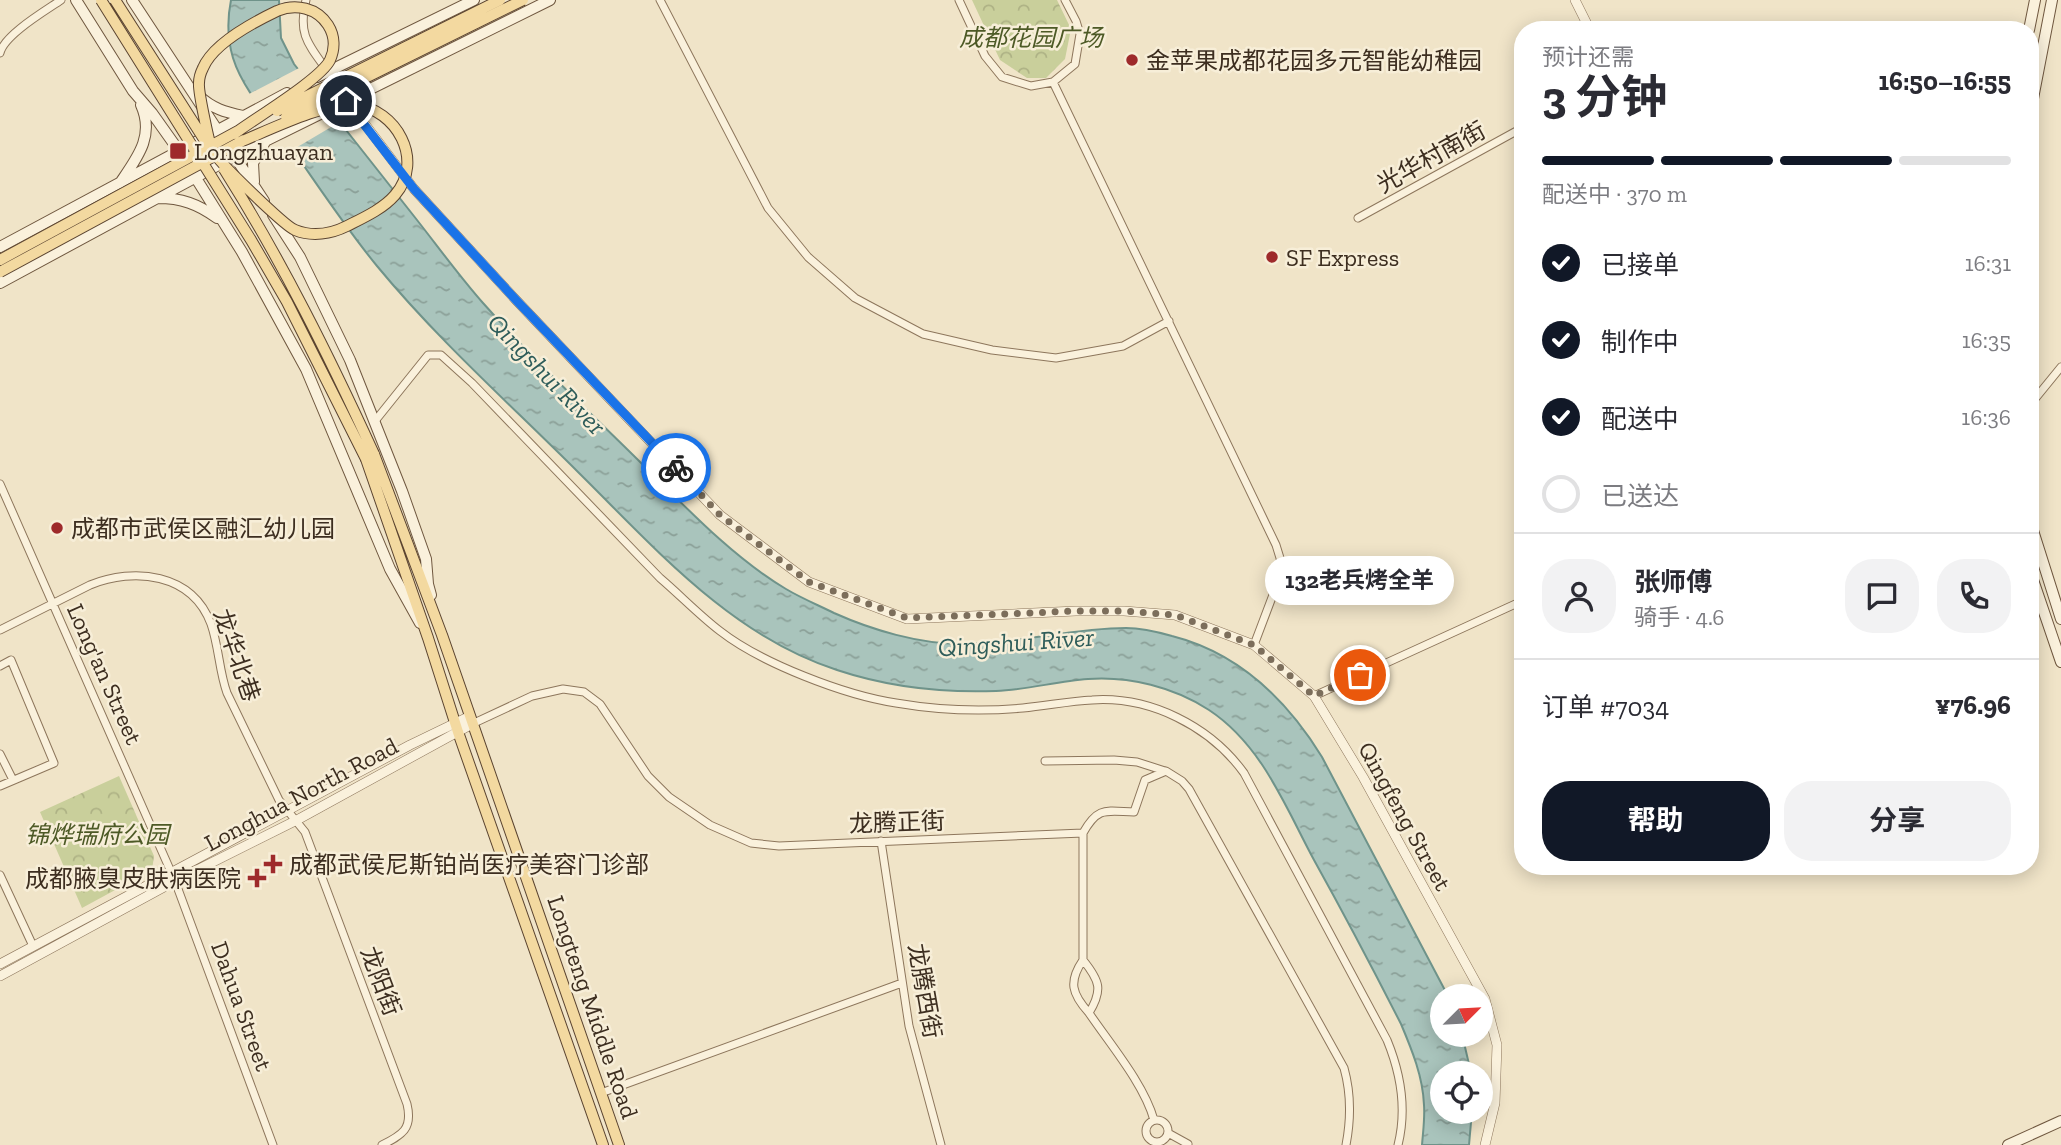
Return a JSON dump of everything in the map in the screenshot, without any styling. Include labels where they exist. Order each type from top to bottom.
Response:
[{"type":"main road","points":[[76,0],[143,108],[147,122],[141,148],[118,184]]},
{"type":"main road","points":[[101,0],[251,240],[370,457]]},
{"type":"main road","points":[[115,0],[251,212],[286,273],[329,355],[370,457]]},
{"type":"main road","points":[[132,0],[300,257],[323,302],[375,421],[426,559],[428,584],[442,635]]},
{"type":"main road","points":[[0,247],[327,71],[474,0]]},
{"type":"main road","points":[[0,260],[500,0]]},
{"type":"main road","points":[[0,272],[237,138],[523,0]]},
{"type":"main road","points":[[0,283],[235,156],[550,0]]},
{"type":"main road","points":[[2031,21],[2035,0]]},
{"type":"main road","points":[[2039,67],[2052,0]]},
{"type":"main road","points":[[299,7],[318,13],[325,20],[334,37],[330,62],[317,77],[237,138],[331,106],[353,104],[383,114],[397,129],[407,153],[405,179],[396,195],[381,208],[334,231],[309,233],[298,231],[280,220],[213,152],[198,83],[207,59],[227,40],[276,12],[299,7]]},
{"type":"main road","points":[[181,75],[211,106],[243,116]]},
{"type":"main road","points":[[133,91],[179,151],[242,252],[306,369],[390,569],[428,638]]},
{"type":"main road","points":[[254,185],[253,163],[269,139]]},
{"type":"main road","points":[[155,199],[184,200],[222,221]]},
{"type":"main road","name":"Longteng Middle Road","points":[[370,457],[442,635],[619,1145]]},
{"type":"main road","name":"Longteng Middle Road","points":[[370,457],[456,728],[603,1145]]},
{"type":"main road","points":[[2039,549],[2061,618]]},
{"type":"main road","points":[[2039,597],[2061,662]]},
{"type":"main road","points":[[2008,1145],[2061,1121]]},
{"type":"street","points":[[0,53],[1,46],[10,37],[61,0]]},
{"type":"street","points":[[306,0],[302,17],[306,41],[327,71]]},
{"type":"street","points":[[660,0],[768,208],[808,257],[855,298],[923,334],[992,350],[1056,358],[1123,345],[1169,321]]},
{"type":"street","points":[[959,0],[985,56],[1002,77],[1031,86],[1054,82],[1075,64],[1080,34],[1065,0]]},
{"type":"street","points":[[1575,0],[1586,21]]},
{"type":"street","points":[[1054,82],[1276,545],[1282,571],[1254,645]]},
{"type":"street","name":"Qingfeng Street","points":[[346,101],[414,189],[720,515],[809,582],[907,618],[1076,611],[1175,615],[1254,645],[1314,696],[1363,777],[1485,999],[1497,1045],[1495,1103],[1485,1145]]},
{"type":"street","name":"光华村南街","points":[[1358,218],[1514,132]]},
{"type":"street","points":[[375,421],[428,355],[441,355],[508,418],[660,578],[721,632],[757,654],[799,674],[850,692],[893,703],[942,709],[1022,709],[1093,699],[1118,700],[1166,713],[1196,727],[1222,747],[1244,773],[1387,1040],[1399,1073],[1402,1091],[1398,1145]]},
{"type":"street","points":[[2039,394],[2061,367]]},
{"type":"street","name":"Long'an Street","points":[[0,484],[174,877]]},
{"type":"street","name":"龙华北巷","points":[[0,630],[104,579],[143,575],[177,585],[193,596],[209,621],[227,693],[279,800],[297,820]]},
{"type":"street","points":[[1314,696],[1514,605]]},
{"type":"street","points":[[0,666],[11,660],[54,763],[0,786]]},
{"type":"street","name":"龙腾正街","points":[[471,720],[532,696],[562,689],[584,692],[600,704],[648,776],[669,797],[710,825],[751,843],[779,846],[1083,834]]},
{"type":"street","name":"Longhua North Road","points":[[0,976],[287,811],[471,720]]},
{"type":"street","name":"Longhua North Road","points":[[0,964],[174,877],[297,820],[456,728]]},
{"type":"street","points":[[0,754],[13,780]]},
{"type":"street","points":[[1045,761],[1137,762],[1166,771],[1182,781],[1197,801],[1344,1068],[1348,1080],[1350,1112],[1346,1145]]},
{"type":"street","points":[[1137,762],[1144,772],[1144,780],[1135,812],[1102,812],[1094,816],[1083,834],[1083,960],[1075,972],[1073,988],[1079,1001],[1141,1090],[1154,1120]]},
{"type":"street","points":[[1144,780],[1166,771]]},
{"type":"street","name":"龙阳街","points":[[297,820],[305,832],[407,1104],[408,1124],[403,1133],[382,1145]]},
{"type":"street","name":"龙腾西街","points":[[881,841],[909,1026],[941,1145]]},
{"type":"street","points":[[0,875],[33,946]]},
{"type":"street","name":"Dahua Street","points":[[174,877],[272,1145]]},
{"type":"street","points":[[1083,960],[1099,985],[1096,1002],[1089,1013]]},
{"type":"street","points":[[601,1093],[902,983]]},
{"type":"street","points":[[1141,1145],[1150,1140],[1161,1142],[1168,1133],[1165,1122],[1154,1120]]},
{"type":"street","points":[[1150,1140],[1146,1127],[1154,1120]]},
{"type":"street","points":[[1168,1133],[1188,1144]]},
{"type":"green space","name":"成都花园广场","points":[[972,0],[1057,0],[1071,29],[1065,59],[1046,78],[1027,78],[1000,60]]},
{"type":"green space","name":"锦烨瑞府公园","points":[[119,776],[154,856],[152,870],[82,908],[40,812]]},
{"type":"water","name":"Qingshui River","points":[[231,0],[279,0],[281,38],[294,64],[474,293],[538,361],[687,508],[725,544],[765,576],[834,613],[913,639],[962,644],[1085,630],[1126,628],[1161,633],[1219,654],[1240,667],[1277,698],[1322,757],[1442,984],[1430,984],[1430,1047],[1465,1047],[1468,1061],[1430,1061],[1430,1124],[1471,1124],[1469,1145],[1422,1145],[1422,1084],[1401,1024],[1271,778],[1228,724],[1181,695],[1151,685],[1119,679],[1088,679],[1008,690],[976,691],[915,688],[876,681],[799,655],[729,612],[697,587],[636,530],[449,346],[377,266],[243,81],[233,58],[228,22]]},
{"type":"pier","points":[[301,67],[343,120],[289,152],[249,94]]},
{"type":"way so far","points":[[676,468],[720,515],[809,582],[907,618],[1076,611],[1175,615],[1254,645],[1314,696],[1360,675]]},
{"type":"place","name":"金苹果成都花园多元智能幼稚园","points":[[1132,60]]},
{"type":"place","name":"Longzhuayan","points":[[178,151]]},
{"type":"place","name":"SF Express","points":[[1272,257]]},
{"type":"place","name":"成都市武侯区融汇幼儿园","points":[[57,528]]},
{"type":"place","name":"132老兵烤全羊","points":[[1360,675]]},
{"type":"place","name":"成都武侯尼斯铂尚医疗美容门诊部","points":[[273,864]]},
{"type":"place","name":"成都腋臭皮肤病医院","points":[[257,878]]},
{"type":"route","points":[[346,101],[414,189],[676,468]]}]
